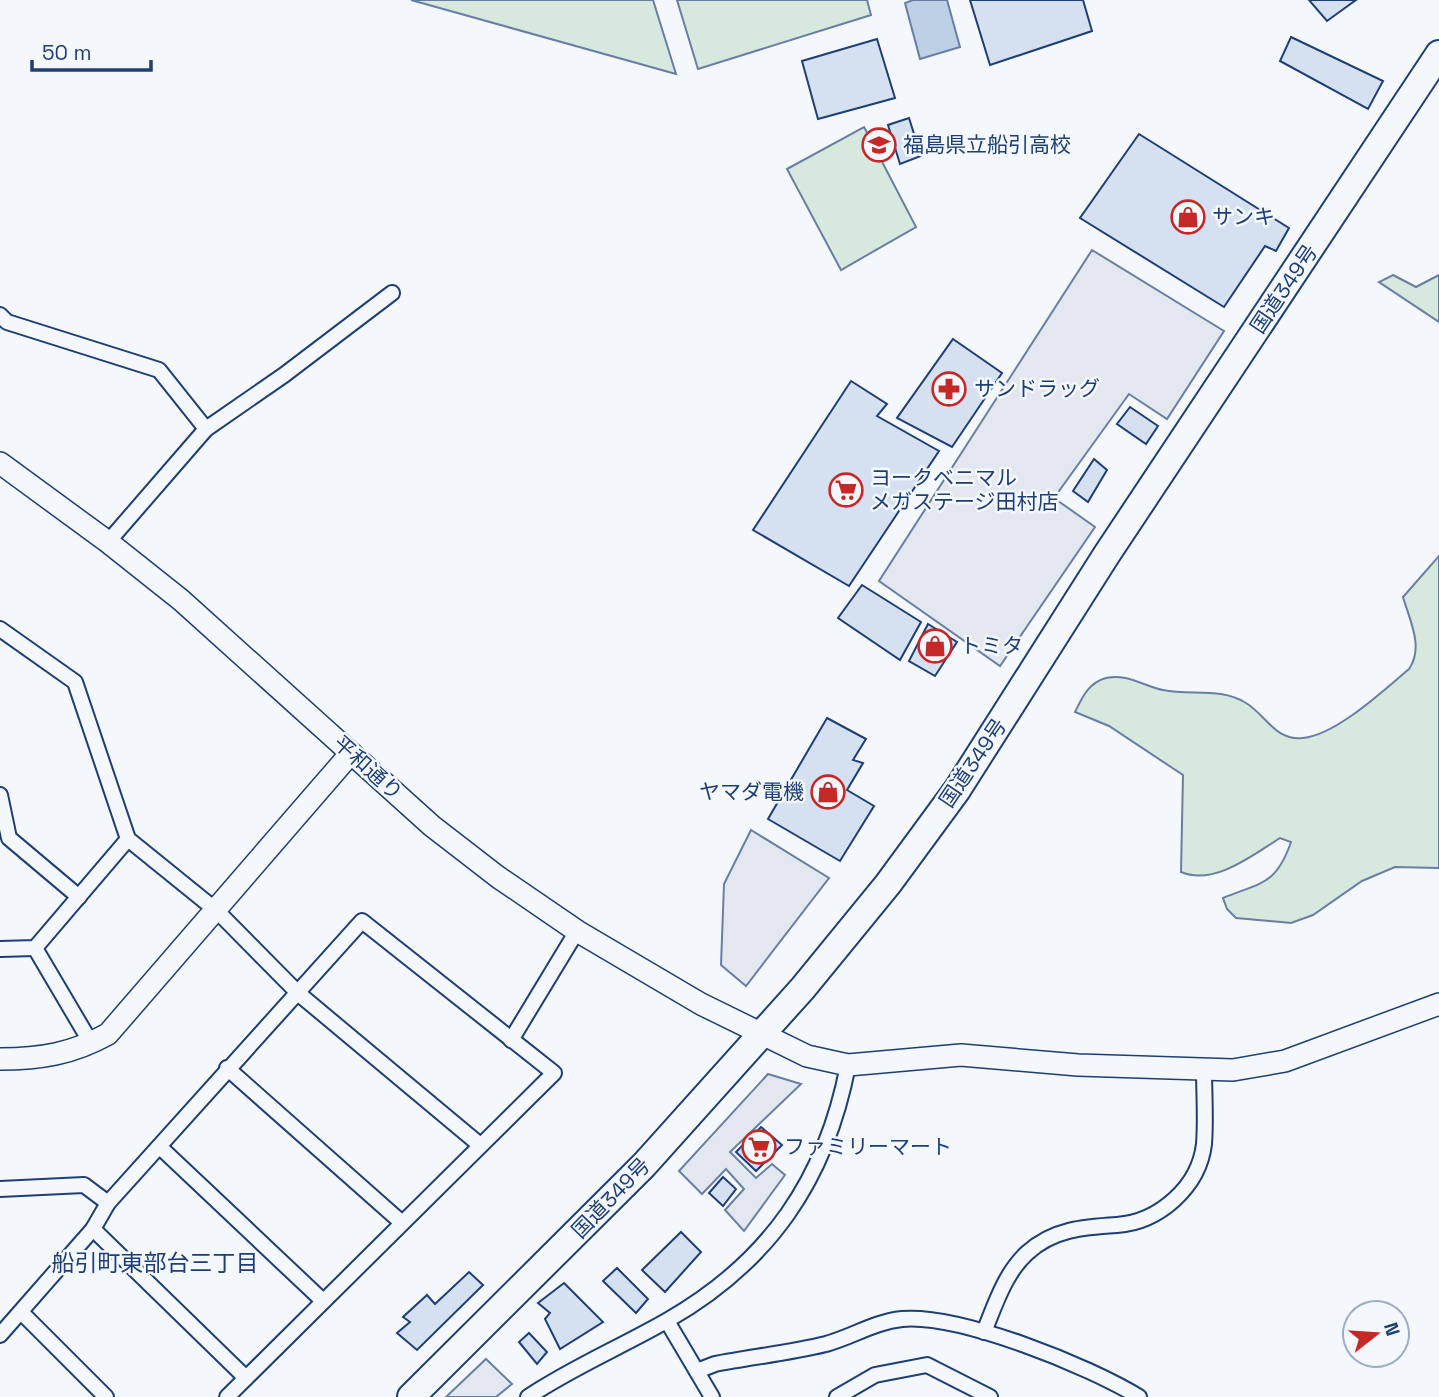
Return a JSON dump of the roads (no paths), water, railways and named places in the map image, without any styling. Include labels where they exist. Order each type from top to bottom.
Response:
[{"type":"highway","name":"国道349号","points":[[411,1397],[644,1165],[762,1035],[888,884],[957,790],[1107,554],[1439,54]]},
{"type":"street","points":[[108,541],[206,429],[284,375],[392,293]]},
{"type":"street","points":[[0,315],[7,322],[159,370],[206,429]]},
{"type":"street","name":"平和通り","points":[[0,463],[108,541],[218,631],[432,826],[498,877],[577,931],[701,1004],[807,1056],[848,1065],[961,1055],[1078,1065],[1233,1070],[1286,1060],[1439,1004]]},
{"type":"street","points":[[0,629],[75,682],[128,839],[217,911],[299,994],[480,1145]]},
{"type":"street","points":[[0,1059],[47,1058],[91,1043],[108,1034],[351,753]]},
{"type":"street","points":[[0,795],[5,838],[79,897]]},
{"type":"street","points":[[0,949],[35,948],[128,839]]},
{"type":"street","points":[[0,1335],[22,1314],[93,1229],[108,1203],[161,1148],[227,1068],[299,994],[362,921],[554,1073],[227,1397]]},
{"type":"street","points":[[512,1040],[577,931]]},
{"type":"street","points":[[35,948],[91,1043]]},
{"type":"street","points":[[528,1397],[566,1371],[667,1321],[725,1282],[758,1253],[786,1219],[817,1166],[831,1134],[848,1065]]},
{"type":"street","points":[[227,1068],[401,1222]]},
{"type":"street","points":[[984,1332],[1012,1271],[1027,1253],[1045,1240],[1088,1226],[1144,1221],[1171,1204],[1183,1190],[1200,1159],[1204,1143],[1204,1069]]},
{"type":"street","points":[[161,1148],[323,1301]]},
{"type":"street","points":[[0,1189],[84,1185],[108,1203]]},
{"type":"street","points":[[93,1229],[246,1378]]},
{"type":"street","points":[[22,1314],[106,1397]]},
{"type":"street","points":[[697,1371],[715,1364],[828,1343],[873,1325],[902,1319],[934,1320],[984,1332],[1056,1357],[1119,1385],[1139,1397]]},
{"type":"street","points":[[667,1321],[712,1397]]},
{"type":"street","points":[[837,1397],[875,1375],[927,1365],[990,1397]]},
{"type":"water","points":[[913,0],[947,0],[960,47],[920,59],[905,3]]},
{"type":"place","name":"福島県立船引高校","points":[[879,145]]},
{"type":"place","name":"サンキ","points":[[1188,217]]},
{"type":"place","name":"サンドラッグ","points":[[949,389]]},
{"type":"place","name":"ヨークベニマル メガステージ田村店","points":[[846,490]]},
{"type":"place","name":"トミタ","points":[[935,646]]},
{"type":"place","name":"ヤマダ電機","points":[[828,792]]},
{"type":"place","name":"ファミリーマート","points":[[759,1147]]},
{"type":"district","name":"船引町東部台三丁目","points":[[155,1263]]}]
